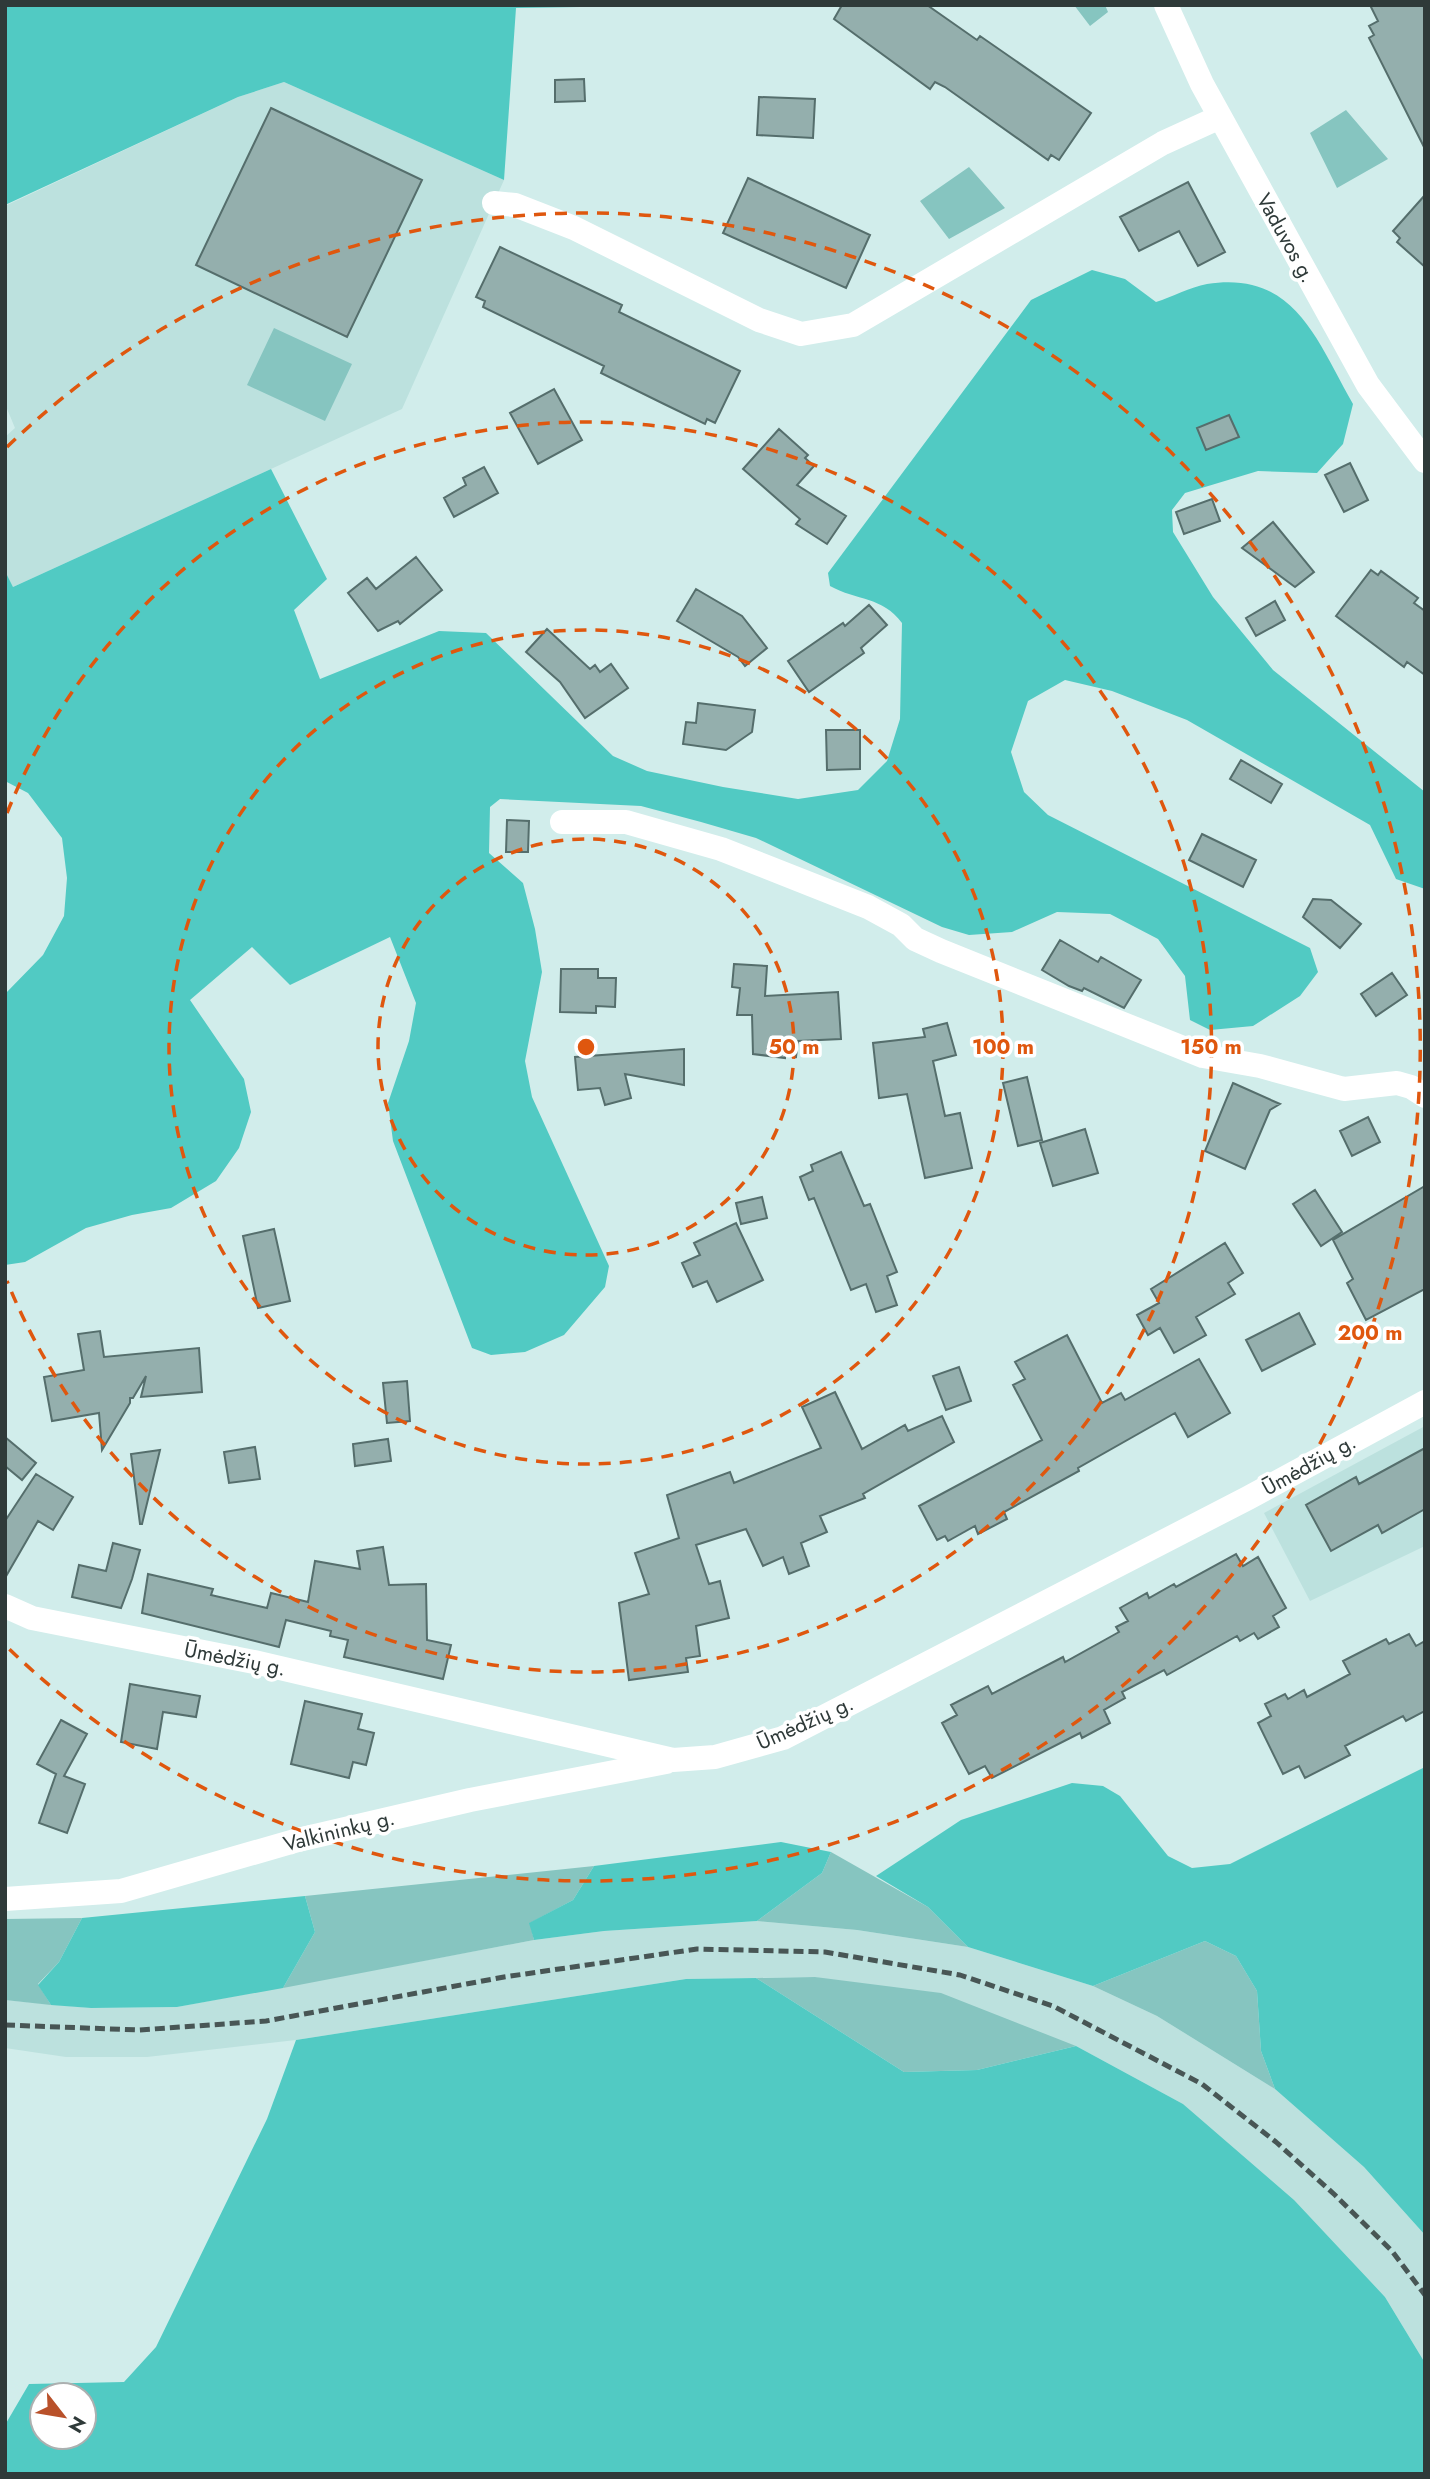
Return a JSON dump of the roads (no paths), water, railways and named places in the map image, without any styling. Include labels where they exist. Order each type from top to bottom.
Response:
[{"type":"street","name":"Vaduvos g.","points":[[1166,5],[1202,84],[1368,384],[1425,461]]},
{"type":"street","points":[[494,203],[515,205],[574,228],[759,320],[801,334],[853,325],[1163,143],[1220,117]]},
{"type":"street","points":[[562,822],[626,822],[721,849],[868,907],[901,925],[915,939],[941,951],[1203,1056],[1260,1066],[1343,1089],[1397,1083],[1411,1087],[1425,1096]]},
{"type":"street","name":"Ūmėdžių g.","points":[[5,1606],[32,1618],[254,1662],[673,1760],[715,1758],[783,1738],[1248,1498],[1425,1402]]},
{"type":"street","name":"Valkininkų g.","points":[[5,1899],[121,1891],[311,1837],[470,1800],[673,1760]]},
{"type":"railway","points":[[5,2025],[139,2030],[266,2021],[504,1977],[697,1949],[825,1952],[960,1975],[1053,2006],[1202,2084],[1276,2142],[1335,2195],[1392,2251],[1425,2295]]}]
